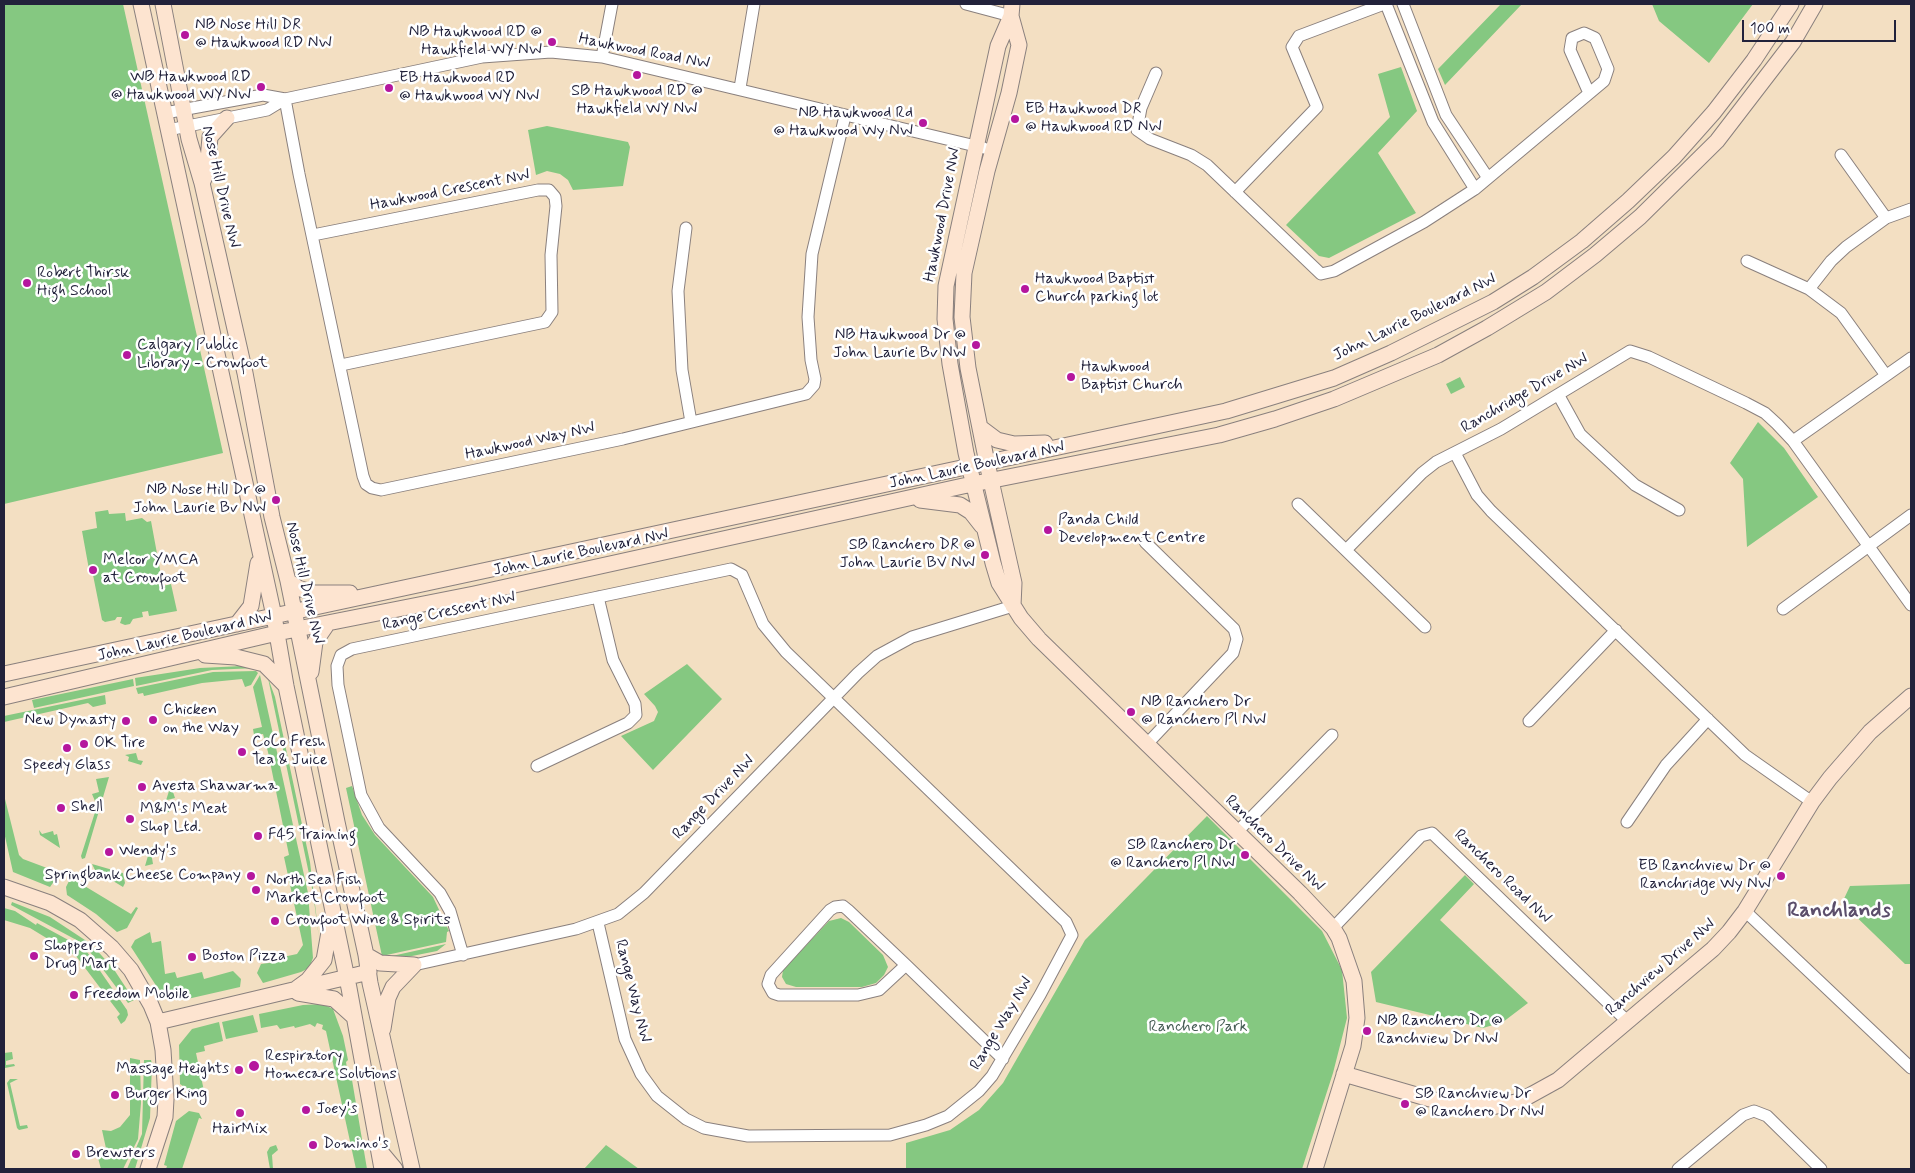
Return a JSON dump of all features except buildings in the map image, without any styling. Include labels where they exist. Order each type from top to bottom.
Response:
[{"type":"main road","points":[[141,4],[274,616],[286,686],[347,977],[382,1169]]},
{"type":"main road","name":"Nose Hill Drive NW","points":[[163,4],[187,126],[202,183],[245,373],[272,518],[288,581],[382,1035],[412,1169]]},
{"type":"main road","name":"John Laurie Boulevard NW","points":[[4,674],[1226,411],[1325,381],[1391,353],[1493,302],[1582,241],[1674,157],[1714,112],[1754,60],[1791,4]]},
{"type":"main road","name":"John Laurie Boulevard NW","points":[[4,697],[277,633],[474,594],[904,499],[1219,435],[1275,420],[1380,381],[1438,355],[1487,328],[1546,292],[1595,255],[1679,180],[1717,141],[1793,42],[1815,4]]},
{"type":"main road","name":"Hawkwood Drive NW","points":[[975,484],[966,453],[951,372],[945,319],[949,265],[998,46],[1012,10]]},
{"type":"main road","name":"Hawkwood Drive NW","points":[[991,481],[968,368],[962,317],[964,273],[993,150],[1009,93],[1019,45],[1012,10]]},
{"type":"main road","points":[[202,183],[207,172],[209,142],[227,118]]},
{"type":"main road","points":[[945,319],[962,317]]},
{"type":"main road","points":[[981,428],[997,440],[1014,444],[1044,443],[1055,447]]},
{"type":"main road","points":[[991,481],[1014,583],[1013,606]]},
{"type":"main road","name":"Ranchero Drive NW","points":[[975,484],[999,583],[1029,628],[1050,651],[1334,928],[1348,958],[1357,1004],[1352,1046],[1315,1169]]},
{"type":"main road","points":[[904,499],[960,505],[977,517],[986,532]]},
{"type":"main road","points":[[237,624],[253,602],[259,549]]},
{"type":"main road","points":[[288,581],[304,590],[320,593],[386,591]]},
{"type":"main road","points":[[310,691],[311,658],[315,642],[328,623]]},
{"type":"main road","points":[[186,654],[236,657],[264,664],[286,686]]},
{"type":"main road","name":"Ranchview Drive NW","points":[[1344,1074],[1456,1105],[1504,1105],[1533,1094],[1558,1080],[1713,948],[1745,911],[1812,802],[1845,760],[1870,732],[1911,696]]},
{"type":"main road","points":[[4,887],[50,903],[80,920],[97,934],[131,970],[158,1022],[164,1050],[166,1099],[164,1117],[148,1169]]},
{"type":"main road","points":[[291,992],[308,980],[324,960],[332,908]]},
{"type":"main road","points":[[366,955],[380,963],[414,965]]},
{"type":"main road","points":[[382,1035],[388,998],[393,986],[414,965]]},
{"type":"main road","points":[[158,1022],[369,972]]},
{"type":"main road","points":[[291,992],[334,999],[354,1017]]},
{"type":"main road","points":[[379,1149],[395,1169]]},
{"type":"street","points":[[602,57],[612,4]]},
{"type":"street","points":[[740,88],[754,4]]},
{"type":"street","points":[[966,4],[1012,10]]},
{"type":"street","points":[[1235,192],[1318,107],[1292,47],[1299,36],[1385,4],[1433,122],[1475,189]]},
{"type":"street","points":[[1403,4],[1446,115],[1488,178]]},
{"type":"street","points":[[1156,73],[1142,108],[1137,130],[1150,138],[1191,155],[1207,165],[1321,274],[1334,271],[1424,222],[1475,189],[1604,81],[1608,68],[1595,38],[1584,33],[1572,38],[1570,50],[1589,93]]},
{"type":"street","name":"Hawkwood Road NW","points":[[168,130],[268,110],[285,99],[492,56],[552,52],[602,57],[740,88],[845,116],[993,150]]},
{"type":"street","name":"Hawkwood Road NW","points":[[165,113],[263,95],[285,99]]},
{"type":"street","name":"Hawkwood Way NW","points":[[285,99],[363,476],[366,484],[381,490],[614,441],[806,394],[814,385],[808,317],[812,254],[845,116]]},
{"type":"street","points":[[1841,155],[1886,218]]},
{"type":"street","name":"Hawkwood Crescent NW","points":[[313,235],[538,190],[549,190],[555,197],[556,206],[551,255],[552,312],[544,322],[341,365]]},
{"type":"street","points":[[1809,289],[1841,252],[1886,218],[1911,209]]},
{"type":"street","points":[[686,228],[678,291],[682,370],[691,422]]},
{"type":"street","points":[[1747,262],[1809,289],[1841,313],[1885,374]]},
{"type":"street","name":"Ranchridge Drive NW","points":[[1812,802],[1745,755],[1491,511],[1477,495],[1455,453],[1559,396],[1626,353],[1638,353],[1765,413],[1793,441],[1911,606]]},
{"type":"street","points":[[1793,441],[1885,374],[1911,358]]},
{"type":"street","points":[[1559,396],[1580,434],[1635,485],[1680,510]]},
{"type":"street","points":[[1346,550],[1422,472],[1436,462],[1455,453]]},
{"type":"street","points":[[1298,504],[1425,626]]},
{"type":"street","points":[[1784,609],[1911,515]]},
{"type":"street","points":[[1145,542],[1234,628],[1237,639],[1233,653],[1146,745]]},
{"type":"street","name":"Range Crescent NW","points":[[463,956],[450,911],[440,893],[431,881],[385,835],[368,811],[361,795],[338,685],[338,660],[341,655],[352,649],[723,570],[737,570],[746,581],[756,611],[774,638],[834,698]]},
{"type":"street","points":[[537,766],[628,723],[636,715],[635,704],[613,660],[598,597]]},
{"type":"street","name":"Range Drive NW","points":[[414,965],[463,956],[598,923],[618,914],[644,893],[834,698],[878,656],[898,643],[1013,606]]},
{"type":"street","points":[[1529,721],[1616,630]]},
{"type":"street","name":"Range Way NW","points":[[598,923],[626,1039],[641,1074],[657,1096],[668,1106],[704,1128],[748,1136],[890,1135],[906,1132],[948,1116],[978,1091],[1003,1059],[1070,942],[1072,935],[1070,927],[834,698]]},
{"type":"street","points":[[1627,822],[1666,765],[1708,720]]},
{"type":"street","points":[[1237,832],[1332,734]]},
{"type":"street","name":"Ranchero Road NW","points":[[1334,928],[1421,836],[1432,833],[1627,1021]]},
{"type":"street","points":[[906,965],[879,990],[858,995],[779,996],[773,993],[768,984],[771,975],[835,906],[843,906],[906,965],[1003,1059]]},
{"type":"street","points":[[1745,911],[1911,1068]]},
{"type":"street","points":[[1678,1169],[1743,1115],[1754,1111],[1766,1116],[1821,1169]]},
{"type":"green space","points":[[4,4],[123,4],[223,453],[4,504]]},
{"type":"green space","points":[[1501,4],[1522,4],[1445,85],[1438,69]]},
{"type":"green space","points":[[1652,4],[1753,4],[1709,63],[1659,21]]},
{"type":"green space","points":[[1401,67],[1417,111],[1378,153],[1416,213],[1329,258],[1319,256],[1286,225],[1390,117],[1378,74]]},
{"type":"green space","points":[[547,126],[628,142],[630,147],[623,186],[573,190],[568,180],[560,174],[547,171],[536,175],[528,130]]},
{"type":"green space","points":[[1460,377],[1465,387],[1451,394],[1446,384]]},
{"type":"green space","points":[[1758,422],[1784,448],[1818,497],[1747,547],[1743,479],[1730,463]]},
{"type":"green space","points":[[108,510],[109,514],[125,513],[126,521],[142,518],[147,522],[151,521],[163,586],[171,584],[177,611],[149,616],[148,611],[142,612],[143,617],[133,619],[130,624],[125,625],[120,623],[122,617],[105,622],[102,620],[93,575],[90,575],[82,531],[97,528],[95,512]]},
{"type":"green space","points":[[687,664],[722,699],[653,770],[621,736],[654,721],[658,712],[644,694]]},
{"type":"green space","points":[[242,666],[256,668],[212,670],[136,686],[135,678],[200,668]]},
{"type":"green space","points":[[256,671],[258,673],[251,685],[245,687],[242,679],[202,683],[144,696],[143,693],[138,694],[136,688],[213,672]]},
{"type":"green space","points":[[260,675],[308,893],[313,958],[309,968],[301,972],[263,983],[257,973],[261,964],[284,961],[283,957],[297,954],[303,945],[284,857],[289,855],[268,752],[263,734],[254,735],[253,729],[262,727],[253,687]]},
{"type":"green space","points":[[268,678],[275,697],[310,862],[319,938],[313,893]]},
{"type":"green space","points":[[133,679],[134,686],[34,708],[32,700]]},
{"type":"green space","points":[[105,695],[106,704],[93,707],[88,703],[4,722],[4,716]]},
{"type":"green space","points":[[136,753],[138,760],[143,761],[141,765],[128,761],[129,757],[125,755]]},
{"type":"green space","points":[[109,777],[85,858],[82,859],[81,856],[97,806],[92,794],[99,792],[96,779]]},
{"type":"green space","points":[[352,786],[362,815],[375,835],[433,897],[449,931],[447,932],[446,942],[382,956],[346,788]]},
{"type":"green space","points":[[172,789],[175,798],[167,800],[169,812],[162,813],[169,791]]},
{"type":"green space","points":[[4,795],[19,855],[23,859],[47,868],[53,873],[55,880],[50,887],[13,872],[4,832]]},
{"type":"green space","name":"Ranchero Park","points":[[1207,816],[1322,931],[1342,970],[1347,1018],[1333,1073],[1302,1169],[906,1169],[906,1143],[950,1130],[979,1110],[1003,1083],[1085,940]]},
{"type":"green space","points":[[39,830],[42,834],[53,831],[54,835],[57,834],[60,848],[40,835]]},
{"type":"green space","points":[[153,846],[159,851],[151,852],[153,864],[145,866],[150,849]]},
{"type":"green space","points":[[92,864],[123,873],[125,883],[123,887],[95,870]]},
{"type":"green space","points":[[1465,875],[1474,884],[1440,920],[1528,1003],[1503,1022],[1483,1028],[1376,1002],[1371,972]]},
{"type":"green space","points":[[73,879],[131,914],[136,907],[138,908],[127,928],[117,932],[96,914],[67,895],[66,887],[69,881]]},
{"type":"green space","points":[[1911,884],[1911,964],[1905,964],[1842,903],[1850,886]]},
{"type":"green space","points":[[12,902],[50,917],[91,944],[113,968],[134,1000],[128,1003],[84,944],[11,905]]},
{"type":"green space","points":[[4,908],[15,911],[36,925],[37,923],[85,949],[127,1010],[128,1015],[125,1021],[121,1024],[117,1017],[120,1014],[76,956],[30,928],[4,920]]},
{"type":"green space","points":[[841,918],[849,922],[883,955],[888,967],[884,975],[876,983],[862,987],[796,987],[786,984],[782,977],[783,970],[829,921]]},
{"type":"green space","points":[[150,932],[152,943],[161,941],[165,974],[175,972],[177,978],[202,972],[204,979],[233,971],[241,979],[240,987],[183,1000],[166,996],[157,987],[131,947],[135,940]]},
{"type":"green space","points":[[446,944],[437,951],[402,958],[383,958]]},
{"type":"green space","points":[[323,1004],[333,1009],[343,1036],[348,1060],[346,1062],[348,1075],[351,1074],[367,1169],[356,1169],[326,1031],[322,1029],[323,1025],[317,1023],[315,1027],[310,1024],[295,1028],[294,1026],[280,1029],[277,1025],[261,1028],[259,1014],[303,1005]]},
{"type":"green space","points":[[253,1015],[258,1032],[226,1039],[222,1022]]},
{"type":"green space","points":[[219,1022],[223,1041],[204,1046],[205,1051],[196,1053],[204,1091],[192,1092],[180,1084],[179,1045],[192,1029]]},
{"type":"green space","points":[[12,1052],[13,1059],[6,1061],[6,1065],[14,1064],[15,1066],[5,1068],[4,1053]]},
{"type":"green space","points":[[130,1058],[140,1060],[141,1103],[138,1139],[123,1169],[101,1169],[98,1158],[107,1153],[102,1130],[111,1131],[120,1127],[130,1115]]},
{"type":"green space","points":[[144,1060],[151,1060],[152,1064],[150,1118],[135,1169],[127,1169],[142,1134]]},
{"type":"green space","points":[[10,1079],[18,1079],[10,1083],[20,1126],[27,1125],[28,1128],[19,1130],[17,1128],[7,1083]]},
{"type":"green space","points":[[189,1111],[199,1113],[202,1119],[199,1118],[182,1169],[166,1169],[167,1166],[164,1165],[176,1121]]},
{"type":"green space","points":[[276,1145],[278,1150],[272,1155],[273,1169],[270,1169],[267,1152],[270,1147]]},
{"type":"green space","points":[[606,1145],[639,1169],[584,1169]]},
{"type":"place","name":"NB Nose Hill DR @ Hawkwood RD NW","points":[[185,35]]},
{"type":"place","name":"NB Hawkwood RD @ Hawkfield WY NW","points":[[552,42]]},
{"type":"place","name":"SB Hawkwood RD @ Hawkfield WY NW","points":[[637,75]]},
{"type":"place","name":"WB Hawkwood RD @ Hawkwood WY NW","points":[[261,87]]},
{"type":"place","name":"EB Hawkwood RD @ Hawkwood WY NW","points":[[389,88]]},
{"type":"place","name":"EB Hawkwood DR @ Hawkwood RD NW","points":[[1015,119]]},
{"type":"place","name":"NB Hawkwood Rd @ Hawkwood Wy NW","points":[[923,123]]},
{"type":"place","name":"Robert Thirsk High School","points":[[27,283]]},
{"type":"place","name":"Hawkwood Baptist Church parking lot","points":[[1025,289]]},
{"type":"place","name":"NB Hawkwood Dr @ John Laurie Bv NW","points":[[976,345]]},
{"type":"place","name":"Calgary Public Library - Crowfoot","points":[[127,355]]},
{"type":"place","name":"Hawkwood Baptist Church","points":[[1071,377]]},
{"type":"place","name":"NB Nose Hill Dr @ John Laurie Bv NW","points":[[276,500]]},
{"type":"place","name":"Panda Child Development Centre","points":[[1048,530]]},
{"type":"place","name":"SB Ranchero DR @ John Laurie BV NW","points":[[985,555]]},
{"type":"place","name":"Melcor YMCA at Crowfoot","points":[[93,570]]},
{"type":"place","name":"NB Ranchero Dr @ Ranchero Pl NW","points":[[1131,712]]},
{"type":"place","name":"Chicken on the Way","points":[[153,720]]},
{"type":"place","name":"New Dynasty","points":[[126,721]]},
{"type":"place","name":"OK Tire","points":[[84,744]]},
{"type":"place","name":"Speedy Glass","points":[[67,748]]},
{"type":"place","name":"CoCo Fresh Tea & Juice","points":[[242,752]]},
{"type":"place","name":"Avesta Shawarma","points":[[142,787]]},
{"type":"place","name":"Shell","points":[[61,808]]},
{"type":"place","name":"M&M's Meat Shop Ltd.","points":[[130,819]]},
{"type":"place","name":"F45 Training","points":[[258,836]]},
{"type":"place","name":"Wendy's","points":[[109,852]]},
{"type":"place","name":"SB Ranchero Dr @ Ranchero Pl NW","points":[[1245,855]]},
{"type":"place","name":"Springbank Cheese Company","points":[[251,876]]},
{"type":"place","name":"EB Ranchview Dr @ Ranchridge Wy NW","points":[[1781,876]]},
{"type":"place","name":"North Sea Fish Market Crowfoot","points":[[256,890]]},
{"type":"place","name":"Crowfoot Wine & Spirits","points":[[275,921]]},
{"type":"place","name":"Shoppers Drug Mart","points":[[34,956]]},
{"type":"place","name":"Boston Pizza","points":[[192,957]]},
{"type":"place","name":"Freedom Mobile","points":[[74,995]]},
{"type":"place","name":"NB Ranchero Dr @ Ranchview Dr NW","points":[[1367,1031]]},
{"type":"place","name":"Respiratory Homecare Solutions","points":[[254,1066]]},
{"type":"place","name":"Massage Heights","points":[[239,1070]]},
{"type":"place","name":"Burger King","points":[[115,1095]]},
{"type":"place","name":"SB Ranchview Dr @ Ranchero Dr NW","points":[[1405,1104]]},
{"type":"place","name":"Joey's","points":[[306,1110]]},
{"type":"place","name":"HairMix","points":[[240,1113]]},
{"type":"place","name":"Domino's","points":[[313,1145]]},
{"type":"place","name":"Brewsters","points":[[76,1154]]},
{"type":"district","name":"Ranchlands","points":[[1839,912]]}]
